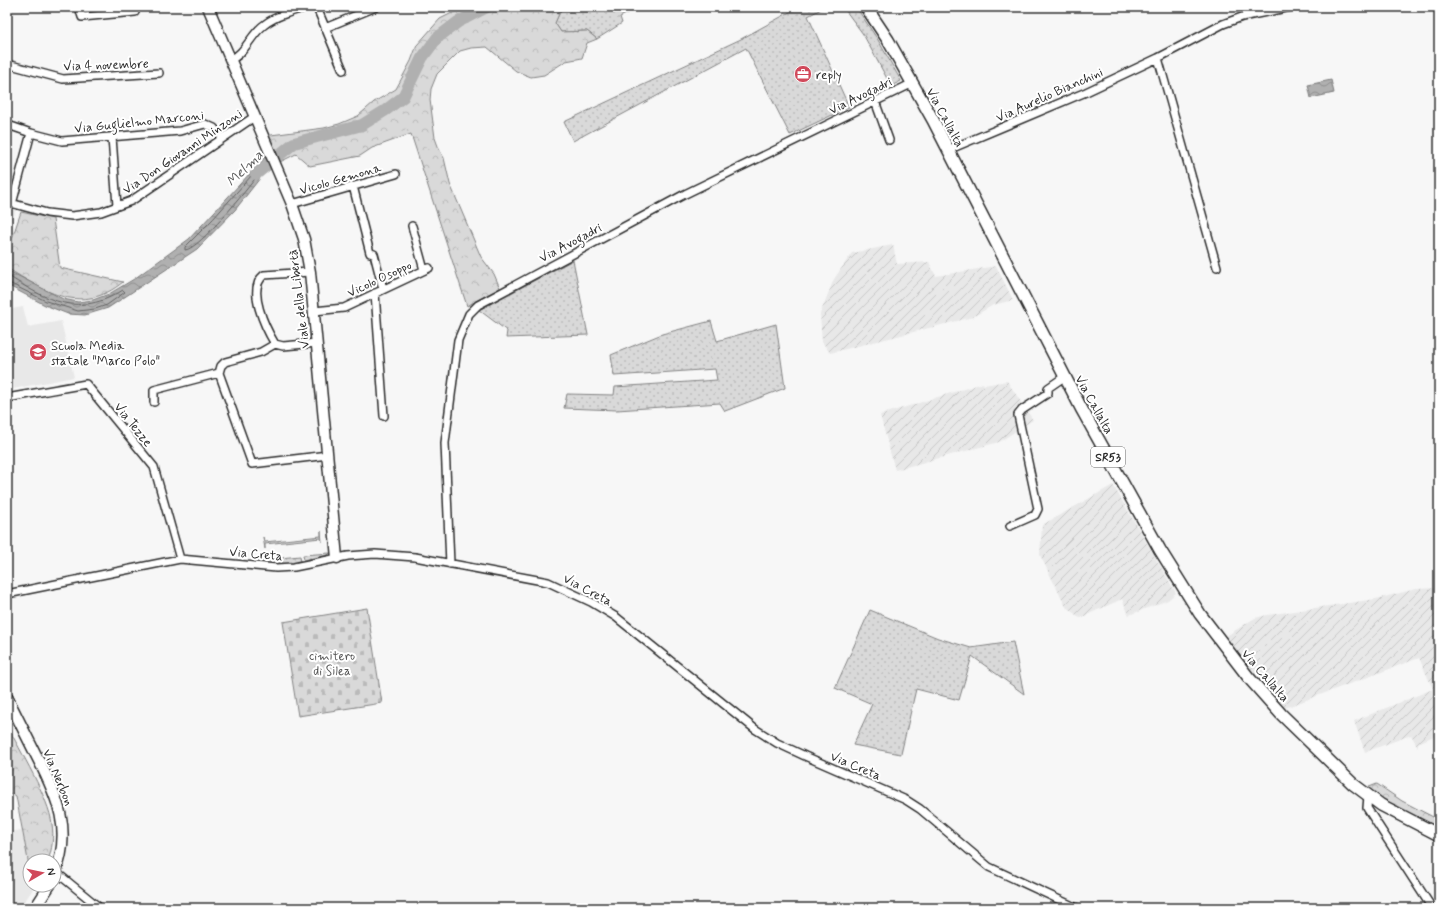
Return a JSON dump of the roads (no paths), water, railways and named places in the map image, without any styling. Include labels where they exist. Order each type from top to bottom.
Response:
[{"type":"main road","name":"Via Callalta","points":[[866,7],[888,40],[913,83],[1064,377],[1160,550],[1214,633],[1249,678],[1281,714],[1368,796],[1439,835]]},
{"type":"street","points":[[79,7],[82,17],[135,12],[133,7]]},
{"type":"street","name":"Viale della Libertà","points":[[208,7],[254,118],[292,204],[304,239],[310,272],[338,558]]},
{"type":"street","points":[[230,60],[237,57],[264,24],[291,12],[307,7]]},
{"type":"street","points":[[316,7],[343,70]]},
{"type":"street","points":[[326,28],[376,7]]},
{"type":"street","name":"Via Aurelio Bianchini","points":[[948,150],[1086,92],[1158,58],[1223,24],[1242,17],[1291,7]]},
{"type":"street","points":[[1158,58],[1217,267]]},
{"type":"street","name":"Via 4 novembre","points":[[7,64],[63,79],[159,74]]},
{"type":"street","name":"Via Avogadri","points":[[450,564],[445,443],[458,340],[470,314],[478,305],[684,194],[913,83]]},
{"type":"street","points":[[875,101],[889,140]]},
{"type":"street","name":"Via Don Giovanni Minzoni","points":[[10,203],[48,213],[72,216],[101,212],[131,201],[254,118]]},
{"type":"street","name":"Via Guglielmo Marconi","points":[[8,125],[62,141],[180,131],[205,124],[214,128],[223,138]]},
{"type":"street","points":[[10,203],[31,133]]},
{"type":"street","points":[[112,137],[117,206]]},
{"type":"street","name":"Vicolo Gemona","points":[[292,204],[396,174]]},
{"type":"street","points":[[352,186],[370,253],[374,254],[383,289]]},
{"type":"street","name":"Vicolo Osoppo","points":[[314,311],[344,308],[427,269],[412,226]]},
{"type":"street","points":[[275,344],[260,312],[258,283],[264,275],[310,272]]},
{"type":"street","points":[[375,293],[384,416]]},
{"type":"street","points":[[317,343],[283,346],[275,344],[261,352],[225,362],[221,366],[219,373],[252,464],[328,455]]},
{"type":"street","points":[[154,402],[154,390],[219,373]]},
{"type":"street","points":[[1010,526],[1035,515],[1038,509],[1018,415],[1022,410],[1048,392],[1048,388],[1064,377]]},
{"type":"street","name":"Via Tezze","points":[[7,398],[86,384],[154,467],[180,559]]},
{"type":"street","name":"Via Creta","points":[[7,594],[180,559],[276,568],[298,566],[338,558],[382,554],[415,557],[548,582],[591,602],[633,630],[755,729],[777,743],[906,800],[920,809],[989,867],[1077,908]]},
{"type":"street","name":"Via Nerbon","points":[[7,697],[48,778],[58,803],[63,835],[61,853]]},
{"type":"street","points":[[1368,796],[1367,808],[1432,908]]},
{"type":"street","name":"Via Nerbon","points":[[62,879],[100,908]]},
{"type":"street","points":[[35,908],[45,893]]},
{"type":"water","points":[[1331,80],[1334,93],[1311,98],[1308,85]]},
{"type":"water","points":[[265,157],[270,168],[264,173],[235,210],[197,249],[108,308],[85,315],[68,314],[45,305],[7,285],[7,270],[63,299],[78,302],[93,300],[109,294],[134,279],[189,239]]},
{"type":"waterway","name":"Melma","points":[[256,174],[294,143],[362,125],[386,110],[403,97],[422,58],[437,38],[458,22],[487,7]]},
{"type":"place","name":"reply","points":[[803,74]]},
{"type":"place","name":"Scuola Media statale \"Marco Polo\"","points":[[38,352]]},
{"type":"park label","name":"cimitero di Silea","points":[[332,662]]}]
